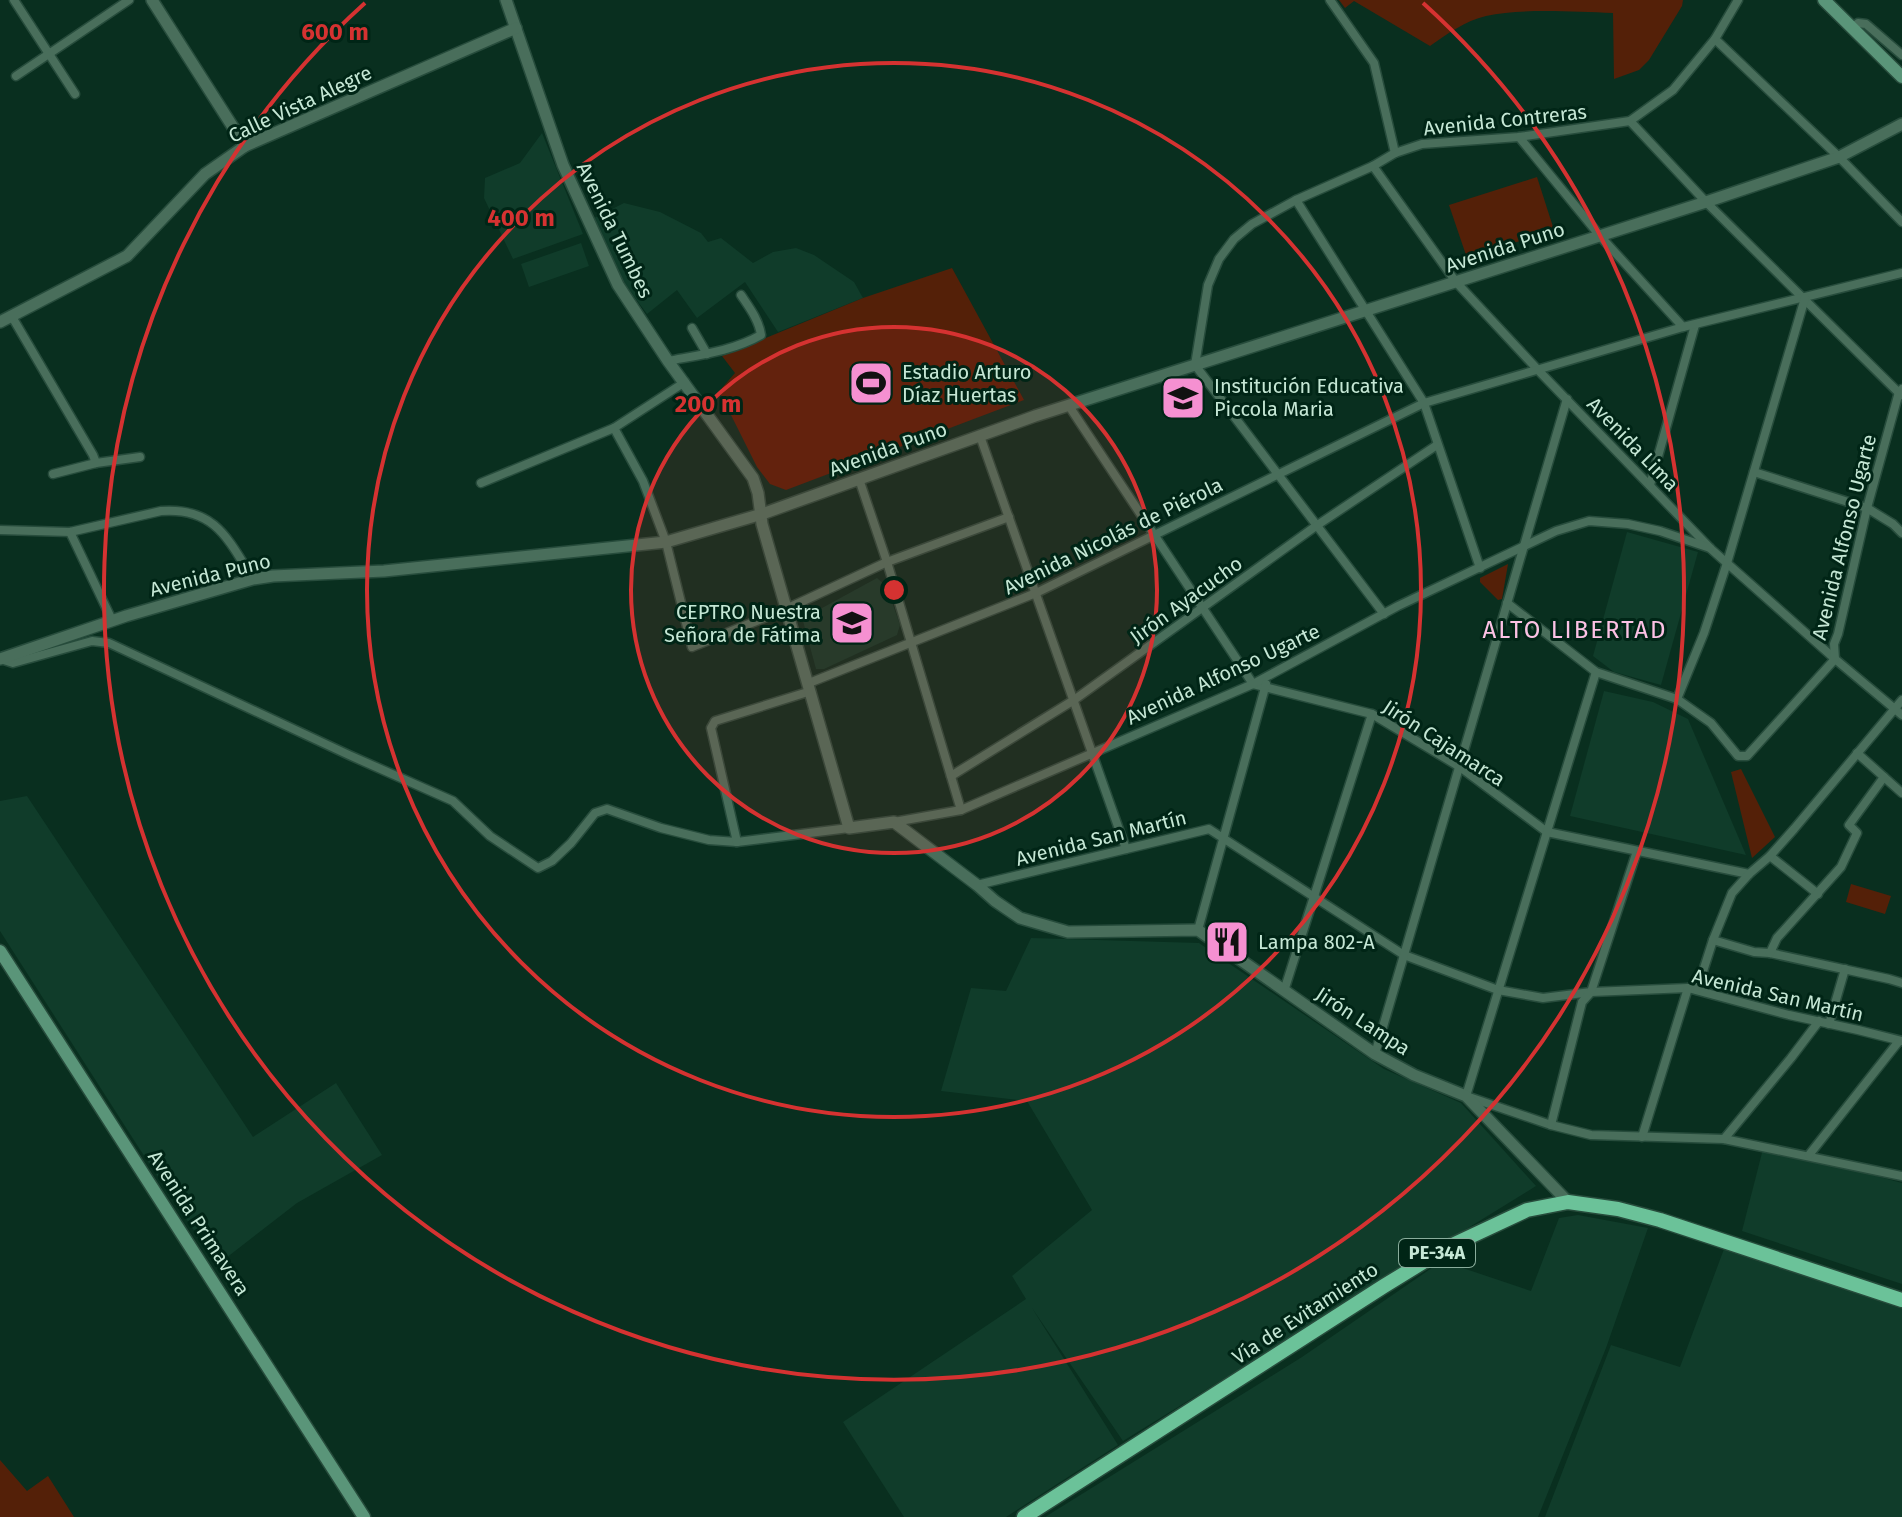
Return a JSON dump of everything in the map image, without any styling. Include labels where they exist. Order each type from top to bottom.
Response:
[{"type":"highway","name":"Vía de Evitamiento","points":[[1024,1517],[1446,1248],[1527,1210],[1568,1202],[1618,1209],[1902,1300]]},
{"type":"main road","points":[[1824,0],[1902,77]]},
{"type":"main road","name":"Avenida Primavera","points":[[0,951],[364,1517]]},
{"type":"street","points":[[14,0],[75,94]]},
{"type":"street","points":[[16,76],[129,0]]},
{"type":"street","points":[[152,0],[245,146]]},
{"type":"street","name":"Avenida Tumbes","points":[[506,0],[563,165],[610,269],[668,361],[753,478],[762,524],[849,828]]},
{"type":"street","points":[[1330,0],[1374,63],[1395,153]]},
{"type":"street","name":"Avenida Contreras","points":[[1195,365],[1208,285],[1219,259],[1234,239],[1252,224],[1395,153],[1422,144],[1519,137],[1630,121],[1673,90],[1715,39],[1738,0]]},
{"type":"street","points":[[1852,28],[1858,23],[1866,24],[1900,50]]},
{"type":"street","name":"Calle Vista Alegre","points":[[6,319],[127,256],[205,174],[245,146],[516,28]]},
{"type":"street","points":[[1715,39],[1902,222]]},
{"type":"street","points":[[1630,121],[1706,202],[1901,392]]},
{"type":"street","name":"Avenida Puno","points":[[0,659],[112,620],[253,579],[384,571],[666,542],[762,514],[1069,406],[1706,202],[1839,157],[1902,124]]},
{"type":"street","points":[[1519,137],[1600,236],[1683,327]]},
{"type":"street","name":"Avenida Lima","points":[[1373,166],[1456,282],[1538,370],[1710,548],[1902,715]]},
{"type":"street","points":[[1296,200],[1424,403],[1480,568]]},
{"type":"street","name":"Avenida Nicolás de Piérola","points":[[737,842],[711,728],[715,721],[810,687],[1036,593],[1424,403],[1683,327],[1902,273]]},
{"type":"street","points":[[668,361],[707,354],[761,335],[741,295]]},
{"type":"street","points":[[1677,699],[1704,633],[1727,563],[1805,298]]},
{"type":"street","points":[[6,319],[96,463]]},
{"type":"street","points":[[1650,485],[1695,325]]},
{"type":"street","points":[[692,328],[707,354]]},
{"type":"street","points":[[1195,365],[1384,614]]},
{"type":"street","points":[[481,483],[614,428],[685,382]]},
{"type":"street","name":"Avenida Alfonso Ugarte","points":[[1507,603],[1596,672],[1677,699],[1711,723],[1738,756],[1747,756],[1835,659],[1834,644],[1867,508],[1901,392]]},
{"type":"street","points":[[1375,1054],[1567,399]]},
{"type":"street","points":[[1069,406],[1253,684]]},
{"type":"street","points":[[614,428],[643,481],[666,542],[692,647],[786,609],[887,562],[1009,517]]},
{"type":"street","points":[[980,436],[1126,849]]},
{"type":"street","name":"Jirón Ayacucho","points":[[951,776],[1074,700],[1316,526],[1437,445]]},
{"type":"street","points":[[53,474],[96,463],[140,457]]},
{"type":"street","points":[[1754,472],[1867,508],[1902,533]]},
{"type":"street","points":[[859,479],[912,642],[961,810]]},
{"type":"street","points":[[0,530],[70,532],[174,510],[201,517],[221,529],[253,579]]},
{"type":"street","name":"Avenida Alfonso Ugarte","points":[[0,659],[13,663],[92,641],[109,643],[453,801],[490,836],[538,868],[552,861],[571,843],[595,813],[607,809],[661,828],[709,840],[737,842],[894,822],[961,810],[1253,684],[1525,544],[1589,521],[1628,524],[1710,548]]},
{"type":"street","points":[[70,532],[112,620]]},
{"type":"street","points":[[1568,1202],[1466,1096],[1596,672]]},
{"type":"street","points":[[894,822],[1020,918],[1068,932],[1198,930],[1268,676]]},
{"type":"street","name":"Jirón Cajamarca","points":[[1253,684],[1372,714],[1460,767],[1547,832],[1749,874]]},
{"type":"street","points":[[1642,1137],[1692,989],[1732,893],[1770,856],[1902,700]]},
{"type":"street","points":[[1284,991],[1372,714]]},
{"type":"street","points":[[1857,753],[1902,793]]},
{"type":"street","points":[[1770,953],[1777,938],[1841,867],[1857,833],[1849,825],[1884,777]]},
{"type":"street","name":"Avenida San Martín","points":[[977,885],[1209,829],[1404,955],[1498,990],[1543,998],[1591,992],[1692,989],[1900,1041]]},
{"type":"street","points":[[1551,1125],[1582,1002],[1591,992],[1637,851]]},
{"type":"street","points":[[1770,856],[1818,894]]},
{"type":"street","name":"Jirón Lampa","points":[[1198,930],[1375,1054],[1414,1075],[1466,1096],[1591,1135],[1724,1139],[1902,1176]]},
{"type":"street","points":[[1713,940],[1754,952],[1902,983]]},
{"type":"street","points":[[1829,1024],[1845,969]]},
{"type":"street","points":[[1724,1139],[1819,1021]]},
{"type":"street","points":[[1809,1155],[1900,1041]]},
{"type":"shaded area","points":[[1339,0],[1683,0],[1649,60],[1639,70],[1614,79],[1613,13],[1532,11],[1486,16],[1464,25],[1430,46],[1354,1],[1345,8]]},
{"type":"shaded area","points":[[542,133],[583,234],[513,259],[484,198],[485,178],[520,163]]},
{"type":"shaded area","points":[[1537,177],[1554,230],[1467,258],[1449,205]]},
{"type":"shaded area","points":[[624,203],[660,212],[701,233],[708,242],[721,238],[753,263],[773,252],[796,248],[814,255],[854,282],[863,298],[778,332],[745,282],[697,318],[677,290],[647,314],[624,283],[594,218]]},
{"type":"shaded area","points":[[581,243],[589,266],[529,287],[521,264]]},
{"type":"shaded area","name":"Estadio Arturo Díaz Huertas","points":[[952,268],[1024,400],[786,490],[770,484],[757,467],[721,395],[722,388],[735,373],[722,356],[863,298]]},
{"type":"shaded area","name":"Institución Educativa Piccola Maria","points":[[1187,374],[1203,395],[1192,401],[1195,410],[1179,418],[1160,383]]},
{"type":"shaded area","points":[[1627,532],[1698,552],[1661,685],[1614,672],[1593,656]]},
{"type":"shaded area","points":[[1508,564],[1502,599],[1498,600],[1480,582],[1480,578]]},
{"type":"shaded area","name":"CEPTRO Nuestra Señora de Fátima","points":[[877,578],[887,587],[900,625],[897,635],[824,669],[816,669],[803,621]]},
{"type":"shaded area","points":[[1604,691],[1653,702],[1688,719],[1746,855],[1570,816]]},
{"type":"shaded area","points":[[1741,769],[1775,837],[1752,858],[1731,772]]},
{"type":"shaded area","points":[[27,796],[253,1137],[336,1083],[382,1155],[297,1203],[217,1265],[0,931],[0,801]]},
{"type":"shaded area","points":[[1851,884],[1891,896],[1885,914],[1846,902]]},
{"type":"shaded area","points":[[1031,938],[1199,943],[1384,1069],[1461,1103],[1536,1186],[1123,1441],[1032,1308],[1118,1445],[1006,1517],[904,1517],[843,1422],[1026,1299],[1012,1276],[1092,1210],[1027,1101],[941,1091],[971,988],[1006,991]]},
{"type":"shaded area","points":[[1764,1145],[1902,1183],[1902,1284],[1742,1231]]},
{"type":"shaded area","points":[[1578,1215],[1648,1228],[1606,1348],[1538,1517],[1045,1517],[1302,1357],[1442,1261],[1531,1291],[1559,1218]]},
{"type":"shaded area","points":[[1724,1249],[1902,1307],[1902,1517],[1545,1517],[1611,1345],[1680,1367]]},
{"type":"shaded area","points":[[0,1460],[27,1491],[48,1476],[74,1517],[0,1517]]},
{"type":"place","name":"Estadio Arturo Díaz Huertas","points":[[871,383]]},
{"type":"place","name":"Institución Educativa Piccola Maria","points":[[1183,398]]},
{"type":"place","name":"CEPTRO Nuestra Señora de Fátima","points":[[852,623]]},
{"type":"place","name":"Lampa 802-A","points":[[1227,942]]},
{"type":"district","name":"ALTO LIBERTAD","points":[[1575,630]]}]
